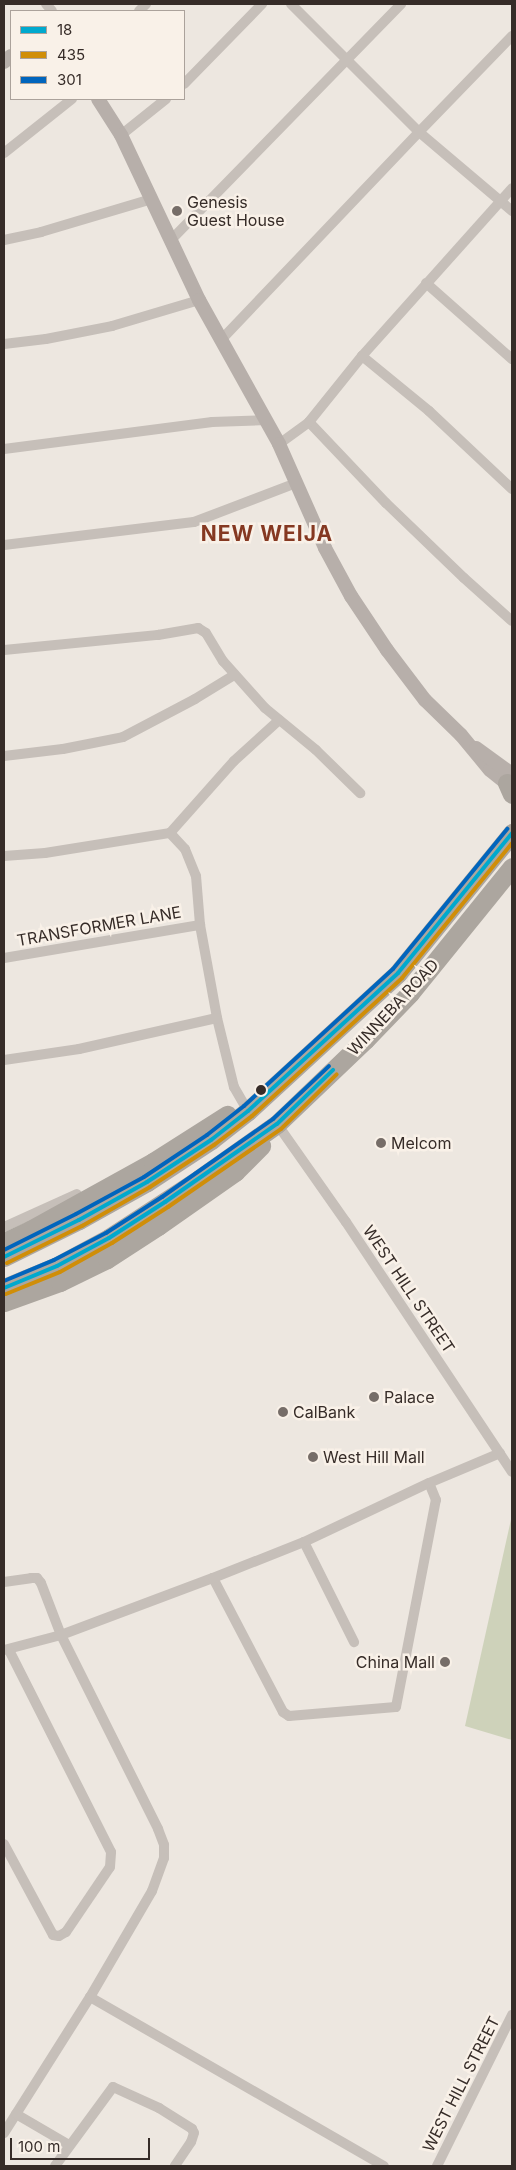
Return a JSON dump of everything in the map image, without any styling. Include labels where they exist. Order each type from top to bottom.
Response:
[{"type":"highway","name":"WINNEBA ROAD","points":[[4,1257],[79,1220],[147,1182],[211,1140],[247,1112],[398,973],[512,833]]},
{"type":"highway","name":"WINNEBA ROAD","points":[[4,1288],[57,1266],[109,1238],[273,1127],[397,1006],[512,867]]},
{"type":"highway","points":[[448,913],[463,928]]},
{"type":"highway","points":[[4,1242],[114,1184],[191,1138],[223,1116],[247,1112]]},
{"type":"highway","points":[[4,1302],[60,1282],[107,1259],[158,1226],[235,1172],[258,1151],[273,1127]]},
{"type":"street","points":[[185,83],[262,4]]},
{"type":"street","points":[[291,4],[419,132],[512,211]]},
{"type":"street","points":[[170,241],[401,4]]},
{"type":"street","points":[[222,340],[512,36]]},
{"type":"street","points":[[4,152],[71,100]]},
{"type":"street","points":[[99,100],[121,135],[199,300],[279,444],[325,548],[351,596],[425,700],[468,743],[490,770],[511,785]]},
{"type":"street","points":[[121,135],[165,100]]},
{"type":"street","points":[[279,444],[309,422],[362,356],[512,188]]},
{"type":"street","points":[[4,240],[41,232],[152,199]]},
{"type":"street","points":[[426,283],[512,359]]},
{"type":"street","points":[[4,344],[46,339],[112,326],[199,300]]},
{"type":"street","points":[[362,356],[429,411],[512,489]]},
{"type":"street","points":[[4,449],[212,422],[266,420]]},
{"type":"street","points":[[309,422],[386,502],[464,578],[512,621]]},
{"type":"street","points":[[4,545],[194,522],[296,483]]},
{"type":"street","points":[[4,650],[158,636],[198,628],[206,633],[234,675],[265,708],[316,750],[360,793]]},
{"type":"street","points":[[4,756],[64,749],[122,737],[187,704],[234,675]]},
{"type":"street","points":[[4,856],[44,853],[170,833],[234,761],[279,720]]},
{"type":"street","points":[[170,833],[185,849],[196,876],[200,924],[217,1018],[234,1087],[247,1112]]},
{"type":"street","name":"TRANSFORMER LANE","points":[[4,958],[200,924]]},
{"type":"street","points":[[4,1060],[79,1049],[217,1018]]},
{"type":"street","name":"WEST HILL STREET","points":[[273,1127],[346,1222],[512,1472]]},
{"type":"street","points":[[4,1227],[74,1196],[184,1137],[191,1138]]},
{"type":"street","points":[[4,1844],[53,1935],[59,1936],[66,1932],[110,1867],[111,1852],[7,1650],[61,1636],[304,1542],[429,1483],[500,1453]]},
{"type":"street","points":[[213,1578],[283,1712],[289,1716],[396,1707],[435,1510],[436,1500],[429,1483]]},
{"type":"street","points":[[304,1542],[354,1642]]},
{"type":"street","points":[[4,1582],[36,1578],[46,1592],[61,1636],[91,1691],[164,1845],[164,1858],[152,1891],[90,1997],[4,2132]]},
{"type":"street","points":[[90,1997],[384,2166]]},
{"type":"street","name":"WEST HILL STREET","points":[[437,2166],[512,2014]]},
{"type":"street","points":[[55,2166],[113,2087],[159,2108],[192,2129],[194,2133],[191,2142],[175,2166]]},
{"type":"street","points":[[16,2114],[69,2145]]},
{"type":"green space","points":[[512,1515],[512,1740],[465,1726]]},
{"type":"transit line","name":"301","points":[[4,1250],[144,1177],[207,1135],[244,1106],[393,969],[507,829]]},
{"type":"transit line","name":"18","points":[[4,1257],[79,1220],[147,1182],[211,1140],[248,1111],[398,973],[512,833]]},
{"type":"transit line","name":"435","points":[[7,1263],[82,1226],[150,1187],[214,1145],[252,1116],[402,978],[512,843]]},
{"type":"transit line","name":"301","points":[[4,1281],[54,1260],[106,1233],[162,1197],[273,1119],[329,1066]]},
{"type":"transit line","name":"18","points":[[4,1288],[57,1266],[109,1238],[165,1202],[277,1124],[333,1070]]},
{"type":"transit line","name":"435","points":[[6,1294],[60,1272],[112,1243],[168,1207],[281,1129],[337,1074]]},
{"type":"place","name":"Genesis Guest House","points":[[177,211]]},
{"type":"place","name":"Melcom","points":[[381,1143]]},
{"type":"place","name":"Palace","points":[[374,1397]]},
{"type":"place","name":"CalBank","points":[[283,1412]]},
{"type":"place","name":"West Hill Mall","points":[[313,1457]]},
{"type":"place","name":"China Mall","points":[[445,1662]]},
{"type":"district","name":"NEW WEIJA","points":[[267,534]]}]
